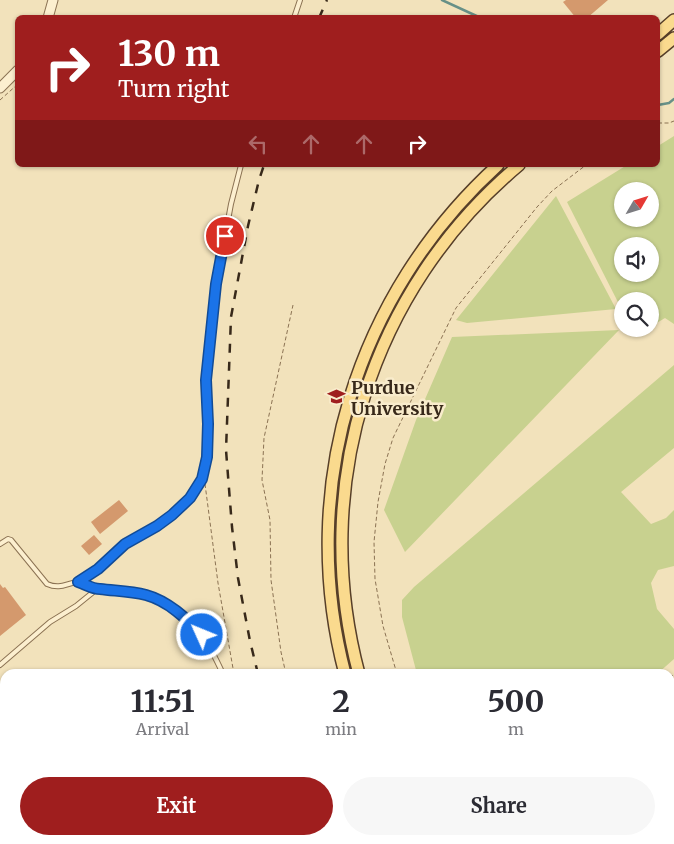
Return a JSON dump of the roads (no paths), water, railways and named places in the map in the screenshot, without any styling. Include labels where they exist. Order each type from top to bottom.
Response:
[{"type":"main road","points":[[660,32],[674,20]]},
{"type":"main road","points":[[660,49],[674,38]]},
{"type":"main road","points":[[343,669],[332,614],[328,575],[328,532],[330,493],[336,452],[356,377],[369,343],[412,264],[441,224],[482,179],[496,167]]},
{"type":"main road","points":[[358,669],[346,612],[342,576],[341,536],[343,498],[349,459],[357,419],[368,382],[395,319],[422,273],[464,219],[492,189],[517,167]]},
{"type":"street","points":[[49,15],[53,0]]},
{"type":"street","points":[[0,88],[15,73]]},
{"type":"lane","points":[[295,15],[300,0]]},
{"type":"lane","points":[[0,544],[8,539],[11,540],[47,584],[60,587],[78,582],[98,569],[125,544],[157,526],[190,498],[202,479],[207,457],[206,380],[216,284],[231,204],[240,167]]},
{"type":"lane","points":[[78,582],[97,589],[148,595],[163,602],[185,618],[202,635],[212,650],[221,669]]},
{"type":"lane","points":[[0,665],[50,622],[76,606],[97,589]]},
{"type":"waterway","points":[[442,0],[474,15]]},
{"type":"waterway","points":[[660,105],[669,103],[674,99]]},
{"type":"railway","points":[[320,15],[327,0]]},
{"type":"railway","points":[[257,669],[238,578],[226,450],[231,317],[248,226],[263,167]]},
{"type":"place","name":"Purdue University","points":[[337,397]]}]
